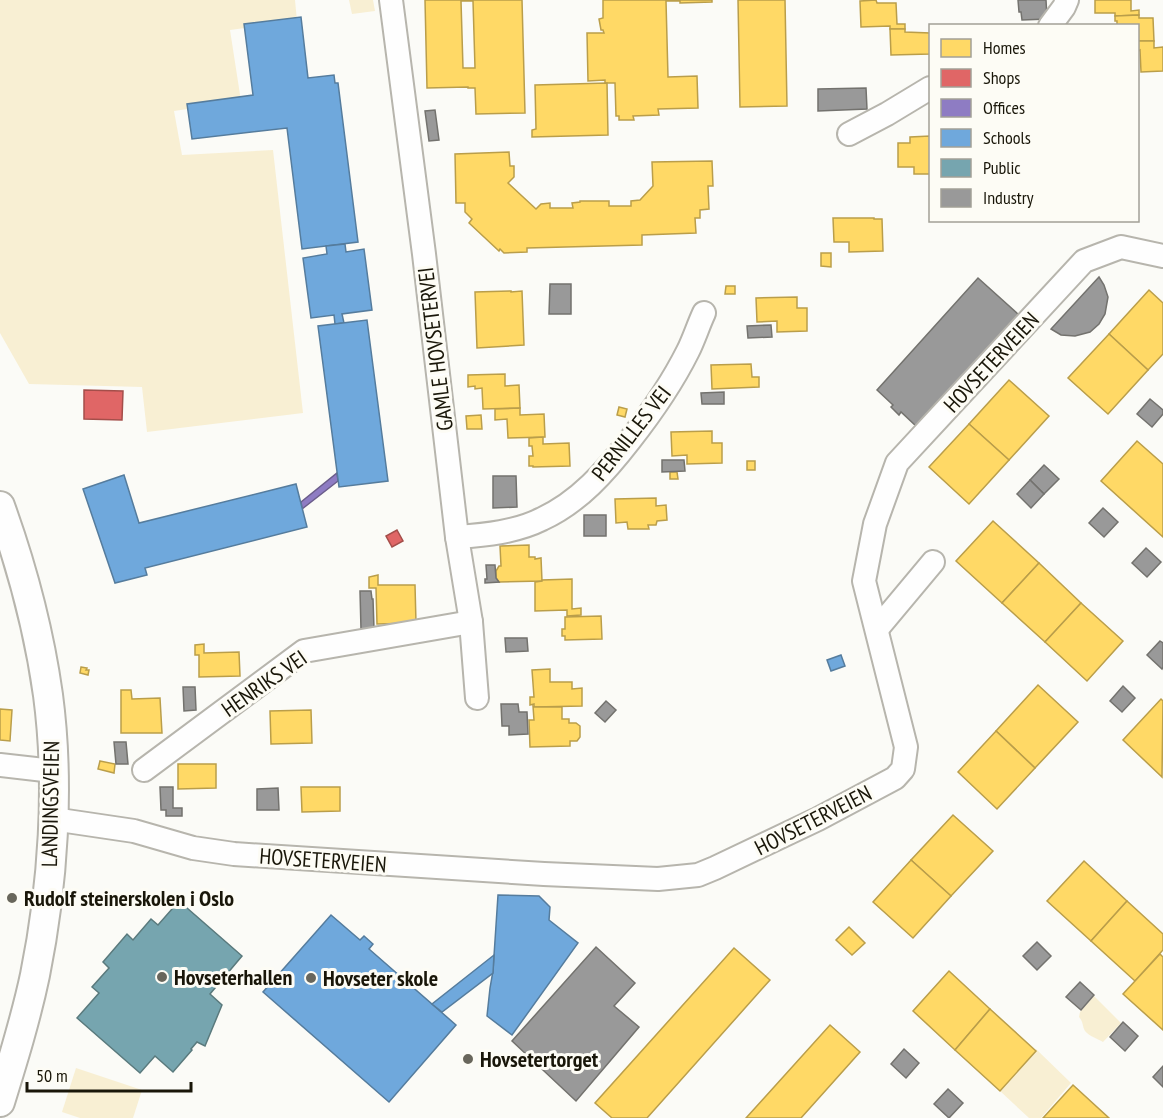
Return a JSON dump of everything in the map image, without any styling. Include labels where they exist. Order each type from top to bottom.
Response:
[{"type":"street","name":"GAMLE HOVSETERVEI","points":[[391,0],[457,537],[471,622],[477,698]]},
{"type":"street","points":[[1051,24],[1064,7],[1066,0]]},
{"type":"street","points":[[849,134],[929,89]]},
{"type":"street","name":"HOVSETERVEIEN","points":[[53,819],[134,831],[193,848],[234,854],[658,879],[698,875],[818,819],[895,778],[903,768],[906,747],[864,581],[875,524],[897,463],[1084,261],[1121,247],[1163,256]]},
{"type":"street","name":"PERNILLES VEI","points":[[457,537],[484,535],[526,526],[553,514],[584,492],[611,465],[659,402],[688,350],[704,313]]},
{"type":"street","name":"LANDINGSVEIEN","points":[[0,507],[19,562],[36,630],[48,697],[53,771],[53,819],[45,915],[29,999],[0,1102]]},
{"type":"street","points":[[877,629],[933,562]]},
{"type":"street","name":"HENRIKS VEI","points":[[144,770],[304,651],[471,622]]},
{"type":"street","points":[[0,765],[53,771]]},
{"type":"shaded area","points":[[0,0],[295,0],[297,21],[230,30],[241,101],[174,111],[182,155],[273,150],[303,413],[147,432],[142,387],[29,384],[0,333]]},
{"type":"shaded area","points":[[349,0],[373,0],[375,11],[352,14]]},
{"type":"shaded area","points":[[1094,996],[1121,1023],[1103,1042],[1085,1031],[1079,1017],[1080,1012]]},
{"type":"shaded area","points":[[1036,1049],[1071,1083],[1041,1118],[1029,1118],[1000,1091]]},
{"type":"shaded area","points":[[76,1068],[142,1090],[133,1118],[80,1118],[62,1112]]},
{"type":"building: Homes","points":[[425,0],[522,0],[525,113],[476,114],[475,88],[427,88]],"holes":[[[461,1],[473,1],[475,68],[463,68]]]},
{"type":"building: Homes","points":[[603,0],[712,0],[712,2],[680,3],[680,1],[666,1],[668,77],[697,76],[698,108],[658,109],[659,115],[633,116],[634,120],[619,120],[619,116],[616,116],[615,83],[605,83],[605,80],[588,81],[587,33],[604,33],[601,30],[599,19],[603,18]]},
{"type":"building: Homes","points":[[738,0],[785,0],[787,106],[740,107]]},
{"type":"building: Homes","points":[[876,0],[877,3],[896,3],[897,24],[905,24],[905,29],[890,29],[890,26],[861,27],[860,1]]},
{"type":"building: Homes","points":[[1095,0],[1131,0],[1131,11],[1139,10],[1139,15],[1115,16],[1115,13],[1095,13]]},
{"type":"building: Homes","points":[[1139,15],[1139,18],[1153,18],[1154,41],[1139,41],[1139,24],[1117,24],[1115,16]]},
{"type":"building: Homes","points":[[890,29],[929,33],[929,54],[891,55]]},
{"type":"building: Homes","points":[[1139,41],[1154,41],[1154,48],[1163,47],[1163,71],[1141,72]]},
{"type":"building: Homes","points":[[607,83],[608,135],[532,137],[532,130],[536,129],[535,85]]},
{"type":"building: Homes","points":[[929,136],[929,174],[914,174],[914,167],[898,167],[898,143],[910,143],[910,137]]},
{"type":"building: Homes","points":[[509,152],[510,166],[514,166],[514,177],[508,183],[536,209],[541,204],[550,203],[550,208],[573,208],[572,203],[580,201],[609,201],[609,206],[631,206],[631,201],[640,200],[653,186],[652,162],[712,161],[713,186],[708,186],[709,209],[700,210],[700,218],[695,218],[696,233],[642,235],[642,245],[527,248],[527,252],[504,253],[469,223],[472,219],[465,212],[465,203],[456,203],[455,154]]},
{"type":"building: Homes","points":[[833,218],[882,219],[883,251],[849,252],[849,242],[834,242]]},
{"type":"building: Homes","points":[[821,253],[831,253],[831,267],[821,266]]},
{"type":"building: Homes","points":[[726,286],[735,286],[735,294],[725,294]]},
{"type":"building: Homes","points":[[1149,290],[1163,303],[1163,354],[1148,370],[1109,334]]},
{"type":"building: Homes","points":[[522,291],[524,345],[477,348],[475,292]]},
{"type":"building: Homes","points":[[797,297],[797,308],[807,308],[807,331],[777,332],[777,321],[757,322],[756,298]]},
{"type":"building: Homes","points":[[1109,334],[1148,370],[1108,414],[1068,378]]},
{"type":"building: Homes","points":[[751,364],[752,377],[759,377],[759,387],[712,389],[711,365]]},
{"type":"building: Homes","points":[[505,374],[505,386],[519,385],[520,408],[483,409],[482,388],[468,387],[468,375]]},
{"type":"building: Homes","points":[[1009,380],[1049,416],[1009,460],[969,424]]},
{"type":"building: Homes","points":[[619,407],[627,409],[625,417],[617,415]]},
{"type":"building: Homes","points":[[520,408],[520,415],[544,414],[545,437],[508,438],[507,419],[495,420],[495,409]]},
{"type":"building: Homes","points":[[481,415],[482,429],[467,429],[466,416]]},
{"type":"building: Homes","points":[[969,424],[1009,460],[969,504],[929,467]]},
{"type":"building: Homes","points":[[712,431],[712,443],[722,443],[722,463],[687,464],[687,455],[672,456],[671,432]]},
{"type":"building: Homes","points":[[543,437],[543,444],[569,443],[570,466],[529,466],[529,456],[533,456],[529,438]]},
{"type":"building: Homes","points":[[1137,441],[1163,464],[1163,537],[1101,481]]},
{"type":"building: Homes","points":[[747,461],[755,461],[755,470],[747,470]]},
{"type":"building: Homes","points":[[670,472],[677,472],[678,479],[670,479]]},
{"type":"building: Homes","points":[[656,498],[656,506],[666,505],[667,520],[657,521],[656,525],[648,525],[649,529],[628,529],[627,522],[616,523],[615,499]]},
{"type":"building: Homes","points":[[993,521],[1039,563],[1002,603],[956,561]]},
{"type":"building: Homes","points":[[529,545],[529,557],[541,558],[542,581],[499,582],[496,578],[496,571],[501,566],[500,546]]},
{"type":"building: Homes","points":[[1039,563],[1081,603],[1045,642],[1002,603]]},
{"type":"building: Homes","points":[[378,575],[378,585],[415,585],[416,623],[377,624],[376,588],[369,588],[369,577]]},
{"type":"building: Homes","points":[[572,579],[572,609],[581,608],[581,615],[567,616],[567,610],[535,611],[535,582]]},
{"type":"building: Homes","points":[[1081,603],[1123,641],[1087,681],[1045,642]]},
{"type":"building: Homes","points":[[601,616],[602,639],[565,640],[565,636],[562,636],[562,629],[565,629],[565,617]]},
{"type":"building: Homes","points":[[204,644],[204,653],[239,652],[240,676],[199,677],[199,655],[195,655],[195,645]]},
{"type":"building: Homes","points":[[81,667],[89,670],[88,675],[80,673]]},
{"type":"building: Homes","points":[[550,669],[550,682],[572,682],[572,689],[582,688],[582,706],[534,707],[534,704],[530,705],[530,697],[534,697],[532,670]]},
{"type":"building: Homes","points":[[1038,685],[1078,722],[1035,768],[996,731]]},
{"type":"building: Homes","points":[[121,690],[131,690],[132,699],[160,698],[162,733],[121,733]]},
{"type":"building: Homes","points":[[1161,699],[1163,701],[1162,777],[1123,740]]},
{"type":"building: Homes","points":[[533,706],[562,707],[562,719],[569,719],[569,723],[576,723],[580,726],[580,737],[577,741],[570,741],[570,746],[530,747],[529,720],[534,720]]},
{"type":"building: Homes","points":[[0,709],[12,710],[10,741],[0,740]]},
{"type":"building: Homes","points":[[311,710],[312,743],[271,744],[270,711]]},
{"type":"building: Homes","points":[[996,731],[1035,768],[997,809],[958,772]]},
{"type":"building: Homes","points":[[100,761],[115,764],[114,773],[98,769]]},
{"type":"building: Homes","points":[[178,764],[216,764],[216,788],[178,789]]},
{"type":"building: Homes","points":[[301,787],[340,787],[340,811],[302,812]]},
{"type":"building: Homes","points":[[953,815],[993,851],[951,896],[911,860]]},
{"type":"building: Homes","points":[[911,860],[951,896],[913,938],[873,902]]},
{"type":"building: Homes","points":[[1084,861],[1127,901],[1091,941],[1047,901]]},
{"type":"building: Homes","points":[[1127,901],[1163,934],[1163,950],[1135,981],[1091,941]]},
{"type":"building: Homes","points":[[849,927],[865,943],[852,955],[836,940]]},
{"type":"building: Homes","points":[[734,948],[770,980],[647,1118],[612,1118],[595,1103]]},
{"type":"building: Homes","points":[[1160,954],[1163,957],[1163,1030],[1123,994]]},
{"type":"building: Homes","points":[[949,971],[990,1009],[955,1050],[913,1011]]},
{"type":"building: Homes","points":[[990,1009],[1036,1051],[1000,1091],[955,1050]]},
{"type":"building: Homes","points":[[830,1025],[860,1052],[801,1118],[746,1118]]},
{"type":"building: Homes","points":[[1073,1085],[1109,1118],[1043,1118]]},
{"type":"building: Shops","points":[[84,390],[123,391],[122,420],[84,419]]},
{"type":"building: Shops","points":[[397,530],[403,541],[392,547],[386,536]]},
{"type":"building: Offices","points":[[337,473],[338,481],[302,509],[301,502]]},
{"type":"building: Schools","points":[[301,17],[308,78],[334,75],[335,83],[338,83],[358,242],[302,249],[287,128],[192,139],[187,104],[253,95],[244,24]]},
{"type":"building: Schools","points":[[345,244],[346,252],[364,249],[372,310],[342,314],[344,323],[335,324],[334,315],[311,318],[303,258],[327,254],[326,246]]},
{"type":"building: Schools","points":[[367,320],[388,481],[339,487],[318,326]]},
{"type":"building: Schools","points":[[124,475],[139,523],[296,484],[307,527],[145,568],[147,575],[115,583],[83,489]]},
{"type":"building: Schools","points":[[841,655],[845,666],[831,671],[827,660]]},
{"type":"building: Schools","points":[[498,895],[539,896],[550,907],[549,920],[578,943],[512,1035],[487,1016],[493,971]]},
{"type":"building: Schools","name":"Hovseter skole","points":[[331,915],[360,940],[364,936],[373,944],[369,949],[456,1025],[389,1102],[263,992]]},
{"type":"building: Schools","points":[[494,955],[493,973],[442,1012],[432,1004]]},
{"type":"building: Public","name":"Hovseterhallen","points":[[179,901],[242,956],[210,994],[222,1005],[205,1046],[197,1042],[173,1072],[155,1056],[140,1073],[77,1018],[99,993],[92,987],[109,968],[103,962],[127,934],[133,940],[151,919],[158,925]]},
{"type":"building: Industry","points":[[1018,0],[1046,0],[1047,19],[1022,20]]},
{"type":"building: Industry","points":[[866,88],[867,109],[818,111],[818,89]]},
{"type":"building: Industry","points":[[435,110],[439,140],[429,141],[425,111]]},
{"type":"building: Industry","points":[[1099,277],[1108,297],[1105,314],[1099,324],[1090,332],[1075,336],[1061,335],[1051,329]]},
{"type":"building: Industry","points":[[978,278],[1019,315],[917,427],[901,412],[899,415],[891,407],[893,405],[877,390]]},
{"type":"building: Industry","points":[[550,284],[571,284],[571,314],[549,314]]},
{"type":"building: Industry","points":[[771,325],[772,337],[748,338],[747,326]]},
{"type":"building: Industry","points":[[724,392],[724,404],[702,404],[701,393]]},
{"type":"building: Industry","points":[[1150,399],[1163,410],[1163,414],[1152,427],[1137,414]]},
{"type":"building: Industry","points":[[662,460],[684,460],[685,471],[662,472]]},
{"type":"building: Industry","points":[[1044,465],[1059,479],[1044,494],[1030,480]]},
{"type":"building: Industry","points":[[493,476],[516,476],[517,507],[493,508]]},
{"type":"building: Industry","points":[[1030,480],[1044,494],[1031,508],[1017,494]]},
{"type":"building: Industry","points":[[1103,508],[1118,522],[1104,537],[1089,523]]},
{"type":"building: Industry","points":[[584,515],[606,515],[606,536],[584,536]]},
{"type":"building: Industry","points":[[1146,548],[1161,562],[1147,577],[1132,563]]},
{"type":"building: Industry","points":[[486,565],[495,565],[496,578],[499,582],[485,583]]},
{"type":"building: Industry","points":[[360,591],[371,591],[374,629],[361,629]]},
{"type":"building: Industry","points":[[505,638],[527,638],[528,651],[506,652]]},
{"type":"building: Industry","points":[[1160,641],[1163,643],[1162,669],[1147,655]]},
{"type":"building: Industry","points":[[1123,686],[1135,698],[1122,712],[1110,701]]},
{"type":"building: Industry","points":[[183,687],[195,687],[196,710],[184,711]]},
{"type":"building: Industry","points":[[606,701],[616,710],[605,722],[595,713]]},
{"type":"building: Industry","points":[[501,704],[518,704],[519,712],[527,712],[528,734],[509,735],[509,726],[502,726]]},
{"type":"building: Industry","points":[[114,742],[126,742],[128,764],[116,764]]},
{"type":"building: Industry","points":[[160,787],[173,787],[173,808],[182,808],[182,816],[166,816],[166,810],[161,810]]},
{"type":"building: Industry","points":[[278,788],[279,810],[257,810],[257,789]]},
{"type":"building: Industry","points":[[1037,942],[1051,956],[1037,970],[1023,956]]},
{"type":"building: Industry","points":[[596,947],[635,983],[614,1006],[639,1027],[576,1101],[512,1041]]},
{"type":"building: Industry","points":[[1080,982],[1094,995],[1081,1010],[1066,997]]},
{"type":"building: Industry","points":[[1123,1022],[1138,1036],[1125,1051],[1110,1037]]},
{"type":"building: Industry","points":[[904,1049],[919,1063],[906,1078],[891,1064]]},
{"type":"building: Industry","points":[[1163,1066],[1163,1087],[1153,1077]]},
{"type":"building: Industry","points":[[948,1089],[963,1103],[949,1118],[934,1104]]},
{"type":"place","name":"Rudolf steinerskolen i Oslo","points":[[12,898]]},
{"type":"place","name":"Hovseterhallen","points":[[162,977]]},
{"type":"place","name":"Hovseter skole","points":[[311,978]]},
{"type":"place","name":"Hovsetertorget","points":[[468,1059]]}]
